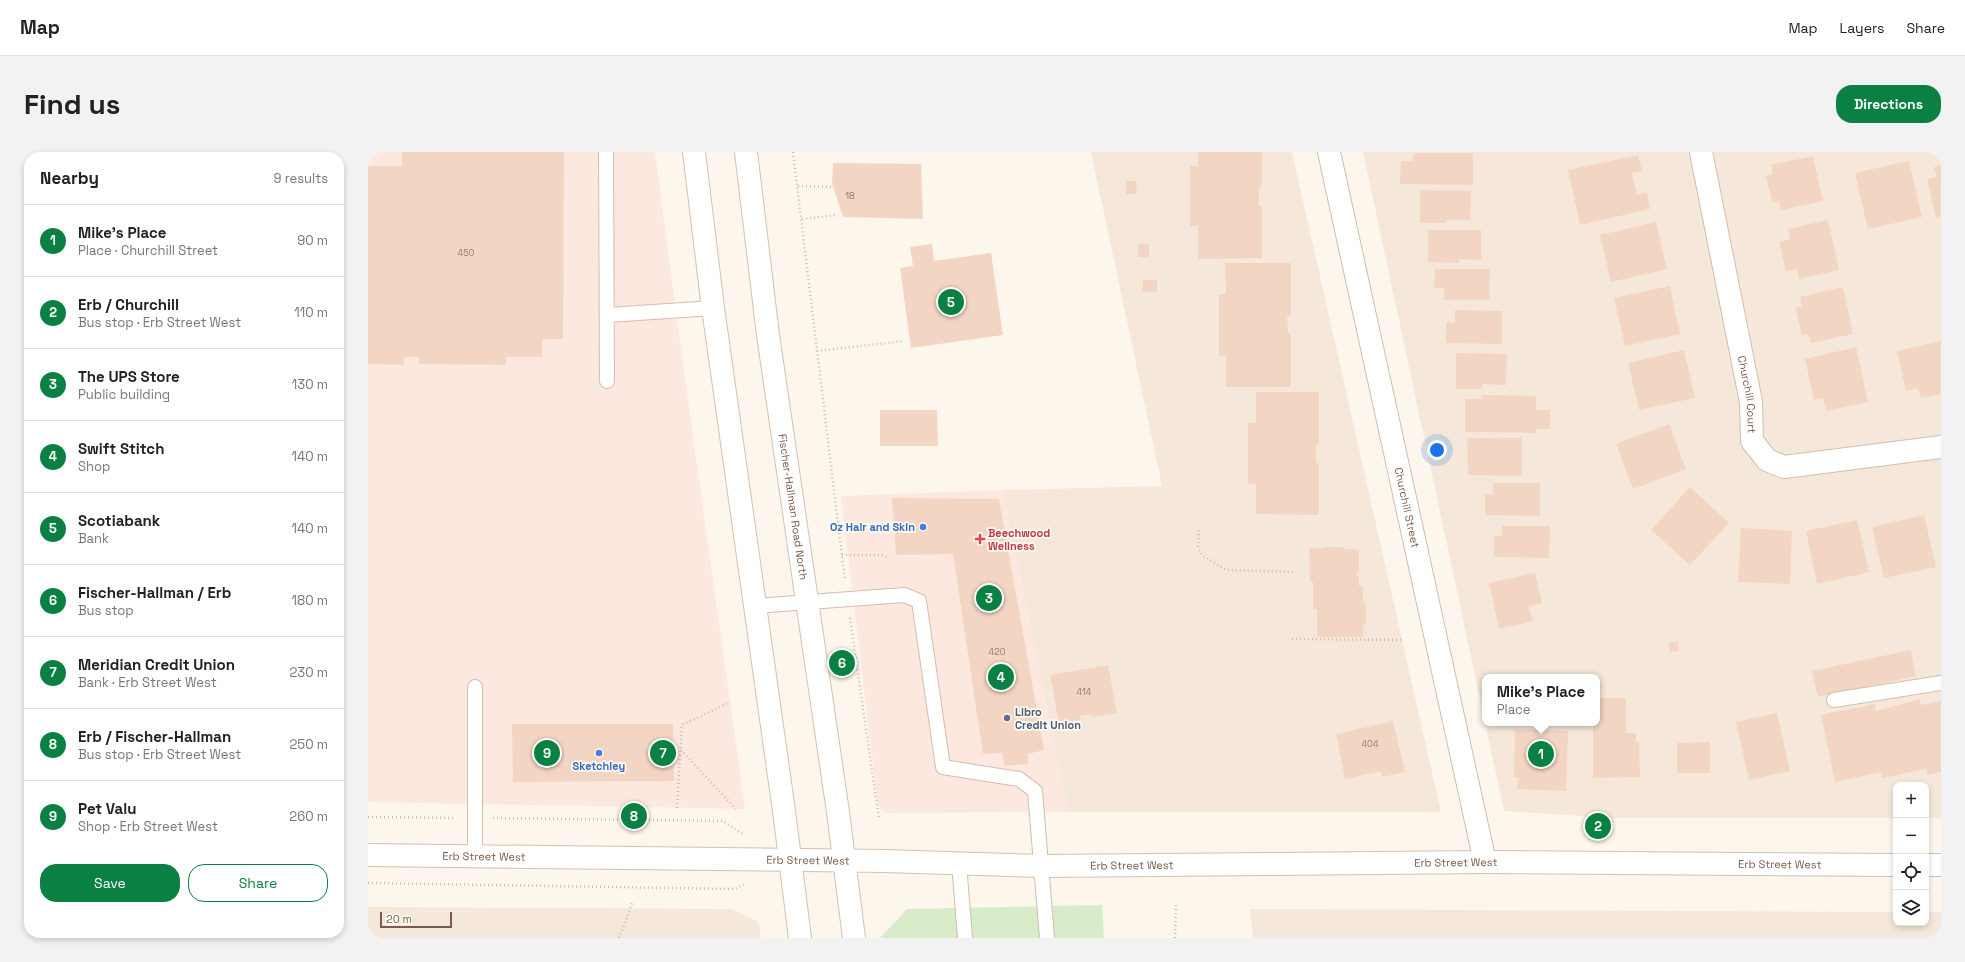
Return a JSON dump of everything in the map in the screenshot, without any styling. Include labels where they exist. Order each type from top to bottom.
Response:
[{"type":"main road","points":[[694,152],[713,308],[800,938]]},
{"type":"main road","name":"Fischer-Hallman Road North","points":[[746,152],[768,335],[845,860],[854,938]]},
{"type":"main road","name":"Churchill Street","points":[[1330,152],[1485,862]]},
{"type":"main road","name":"Churchill Court","points":[[1701,152],[1751,402],[1752,441],[1767,460],[1784,467],[1941,447]]},
{"type":"main road","name":"Erb Street West","points":[[368,856],[845,860],[1042,866],[1485,862],[1893,865]]},
{"type":"main road","points":[[1929,865],[1941,865]]},
{"type":"lane","points":[[606,152],[608,315],[607,381]]},
{"type":"lane","points":[[608,315],[713,308]]},
{"type":"lane","points":[[755,606],[904,595],[919,601],[943,767],[1019,779],[1036,791],[1047,938]]},
{"type":"lane","points":[[1834,700],[1941,682]]},
{"type":"lane","points":[[474,856],[476,818],[475,687]]},
{"type":"lane","points":[[959,864],[965,938]]},
{"type":"path","points":[[793,152],[847,599],[879,819]]},
{"type":"path","points":[[798,186],[831,187]]},
{"type":"path","points":[[802,219],[838,215]]},
{"type":"path","points":[[817,351],[904,341]]},
{"type":"path","points":[[1199,530],[1198,547],[1202,555],[1226,570],[1295,572]]},
{"type":"path","points":[[842,555],[882,555],[888,557]]},
{"type":"path","points":[[1292,639],[1404,640]]},
{"type":"path","points":[[677,808],[682,725],[730,702]]},
{"type":"path","points":[[681,749],[736,809]]},
{"type":"path","points":[[368,817],[723,821],[748,838]]},
{"type":"path","points":[[368,883],[734,889],[751,882]]},
{"type":"path","points":[[619,938],[633,900]]},
{"type":"path","points":[[1175,938],[1176,903]]},
{"type":"shaded area","points":[[368,152],[655,152],[745,809],[368,802]]},
{"type":"shaded area","points":[[1091,152],[1292,152],[1441,812],[1068,812],[1003,490],[1162,486]]},
{"type":"shaded area","points":[[1363,152],[1941,152],[1941,818],[1929,818],[1929,782],[1893,782],[1893,818],[1610,818],[1504,811],[1486,726],[1600,726],[1600,674],[1482,674],[1482,708]]},
{"type":"shaded area","points":[[1003,490],[1068,812],[886,813],[878,806],[841,496]]},
{"type":"shaded area","points":[[368,907],[732,909],[759,922],[761,938],[368,938]]},
{"type":"shaded area","points":[[1250,909],[1893,912],[1893,926],[1929,926],[1929,912],[1941,912],[1941,938],[1253,938]]},
{"type":"green space","points":[[1102,905],[1104,938],[880,938],[907,909]]},
{"type":"building","points":[[402,152],[564,152],[563,339],[542,339],[542,357],[506,357],[506,365],[419,364],[419,357],[404,357],[404,365],[368,364],[368,166],[402,166]]},
{"type":"building","points":[[1198,152],[1262,152],[1262,187],[1259,187],[1259,206],[1262,206],[1262,258],[1198,259],[1198,226],[1190,226],[1190,166],[1198,166]]},
{"type":"building","points":[[1413,153],[1473,153],[1473,185],[1400,184],[1401,161],[1413,161]]},
{"type":"building","points":[[1638,155],[1642,171],[1632,173],[1637,195],[1647,192],[1650,209],[1580,225],[1568,170]]},
{"type":"building","points":[[1813,156],[1823,201],[1781,210],[1779,201],[1772,202],[1766,176],[1773,174],[1771,165]]},
{"type":"building","points":[[1909,161],[1922,217],[1868,229],[1855,173]]},
{"type":"building","points":[[833,163],[921,164],[923,219],[843,217],[832,183]]},
{"type":"building","points":[[1941,165],[1941,216],[1936,218],[1927,179],[1937,177],[1934,167]]},
{"type":"building","points":[[1126,181],[1136,181],[1137,194],[1126,194]]},
{"type":"building","points":[[1420,190],[1471,191],[1470,220],[1446,220],[1446,223],[1420,223]]},
{"type":"building","points":[[1828,220],[1839,270],[1799,279],[1797,269],[1786,271],[1779,242],[1790,239],[1788,229]]},
{"type":"building","points":[[1656,222],[1667,269],[1611,282],[1600,235]]},
{"type":"building","points":[[1428,230],[1481,230],[1481,260],[1459,259],[1459,263],[1428,262]]},
{"type":"building","points":[[932,244],[934,261],[991,253],[1003,335],[911,348],[900,268],[913,266],[910,247]]},
{"type":"building","points":[[1138,244],[1149,244],[1149,257],[1138,257]]},
{"type":"building","points":[[1225,263],[1291,263],[1291,316],[1287,316],[1288,333],[1291,333],[1291,387],[1226,387],[1226,356],[1219,356],[1219,294],[1226,294]]},
{"type":"building","points":[[1435,269],[1490,269],[1489,300],[1444,300],[1444,288],[1434,288]]},
{"type":"building","points":[[1143,280],[1157,280],[1157,292],[1143,292]]},
{"type":"building","points":[[1670,286],[1680,334],[1625,346],[1614,298]]},
{"type":"building","points":[[1843,287],[1853,334],[1811,343],[1808,334],[1802,335],[1795,307],[1802,306],[1800,297]]},
{"type":"building","points":[[1455,310],[1502,311],[1502,344],[1446,343],[1446,322],[1455,323]]},
{"type":"building","points":[[1941,341],[1941,394],[1921,398],[1918,388],[1906,391],[1897,351]]},
{"type":"building","points":[[1856,347],[1868,402],[1826,411],[1823,398],[1814,400],[1805,359]]},
{"type":"building","points":[[1684,350],[1695,398],[1639,410],[1628,363]]},
{"type":"building","points":[[1456,353],[1507,354],[1506,385],[1482,384],[1482,389],[1456,389]]},
{"type":"building","points":[[1256,392],[1319,392],[1319,445],[1316,444],[1316,463],[1319,463],[1319,515],[1256,514],[1256,484],[1248,484],[1248,423],[1256,423]]},
{"type":"building","points":[[1482,395],[1536,396],[1536,410],[1550,410],[1550,429],[1536,429],[1536,433],[1465,432],[1465,399],[1482,399]]},
{"type":"building","points":[[880,410],[937,410],[938,446],[880,446]]},
{"type":"building","points":[[1669,424],[1686,469],[1633,489],[1616,444]]},
{"type":"building","points":[[1467,438],[1522,438],[1522,476],[1468,475]]},
{"type":"building","points":[[1493,483],[1540,483],[1540,516],[1485,515],[1485,494],[1493,495]]},
{"type":"building","points":[[1690,487],[1729,523],[1690,565],[1651,530]]},
{"type":"building","points":[[892,498],[999,499],[1044,750],[1028,754],[1028,764],[1005,766],[1002,753],[983,754],[953,554],[896,555]]},
{"type":"building","points":[[1924,515],[1936,567],[1884,578],[1872,527]]},
{"type":"building","points":[[1857,520],[1869,572],[1817,584],[1806,531]]},
{"type":"building","points":[[1502,526],[1550,526],[1549,558],[1494,557],[1494,536],[1502,536]]},
{"type":"building","points":[[1741,528],[1792,531],[1790,584],[1738,582]]},
{"type":"building","points":[[1343,547],[1344,549],[1359,550],[1359,572],[1356,572],[1357,576],[1359,576],[1359,586],[1363,586],[1363,603],[1366,603],[1366,623],[1363,625],[1363,637],[1317,637],[1317,609],[1313,609],[1313,582],[1310,582],[1309,548]]},
{"type":"building","points":[[1535,573],[1542,603],[1529,606],[1533,621],[1499,629],[1489,583]]},
{"type":"building","points":[[1669,642],[1678,642],[1679,651],[1670,652]]},
{"type":"building","points":[[1911,650],[1916,676],[1818,697],[1812,671]]},
{"type":"building","points":[[1108,665],[1117,713],[1093,717],[1092,714],[1080,716],[1081,719],[1059,723],[1050,675]]},
{"type":"building","points":[[1600,698],[1626,698],[1626,733],[1636,733],[1636,742],[1639,742],[1640,777],[1593,778],[1593,726],[1600,726]]},
{"type":"building","points":[[1920,699],[1921,705],[1941,701],[1941,772],[1927,775],[1926,769],[1882,778],[1881,772],[1835,782],[1821,715],[1875,704],[1876,711]]},
{"type":"building","points":[[1777,713],[1790,771],[1749,780],[1736,722]]},
{"type":"building","points":[[1393,721],[1405,772],[1382,777],[1381,771],[1345,779],[1336,734]]},
{"type":"building","points":[[512,724],[673,724],[674,781],[513,782]]},
{"type":"building","points":[[1515,729],[1568,731],[1566,791],[1517,789],[1518,777],[1514,777]]},
{"type":"building","points":[[1710,742],[1710,773],[1677,773],[1677,743]]},
{"type":"place","name":"Scotiabank","points":[[951,302]]},
{"type":"place","name":"Oz Hair and Skin","points":[[923,527]]},
{"type":"place","name":"Beechwood Wellness","points":[[980,539]]},
{"type":"place","name":"The UPS Store","points":[[989,598]]},
{"type":"place","name":"Fischer-Hallman / Erb","points":[[842,663]]},
{"type":"place","name":"Swift Stitch","points":[[1001,677]]},
{"type":"place","name":"Libro Credit Union","points":[[1007,718]]},
{"type":"place","name":"Pet Valu","points":[[547,753]]},
{"type":"place","name":"Sketchley","points":[[599,753]]},
{"type":"place","name":"Meridian Credit Union","points":[[663,753]]},
{"type":"place","name":"Mike's Place","points":[[1541,754]]},
{"type":"place","name":"Erb / Fischer-Hallman","points":[[634,816]]},
{"type":"place","name":"Erb / Churchill","points":[[1598,826]]}]
